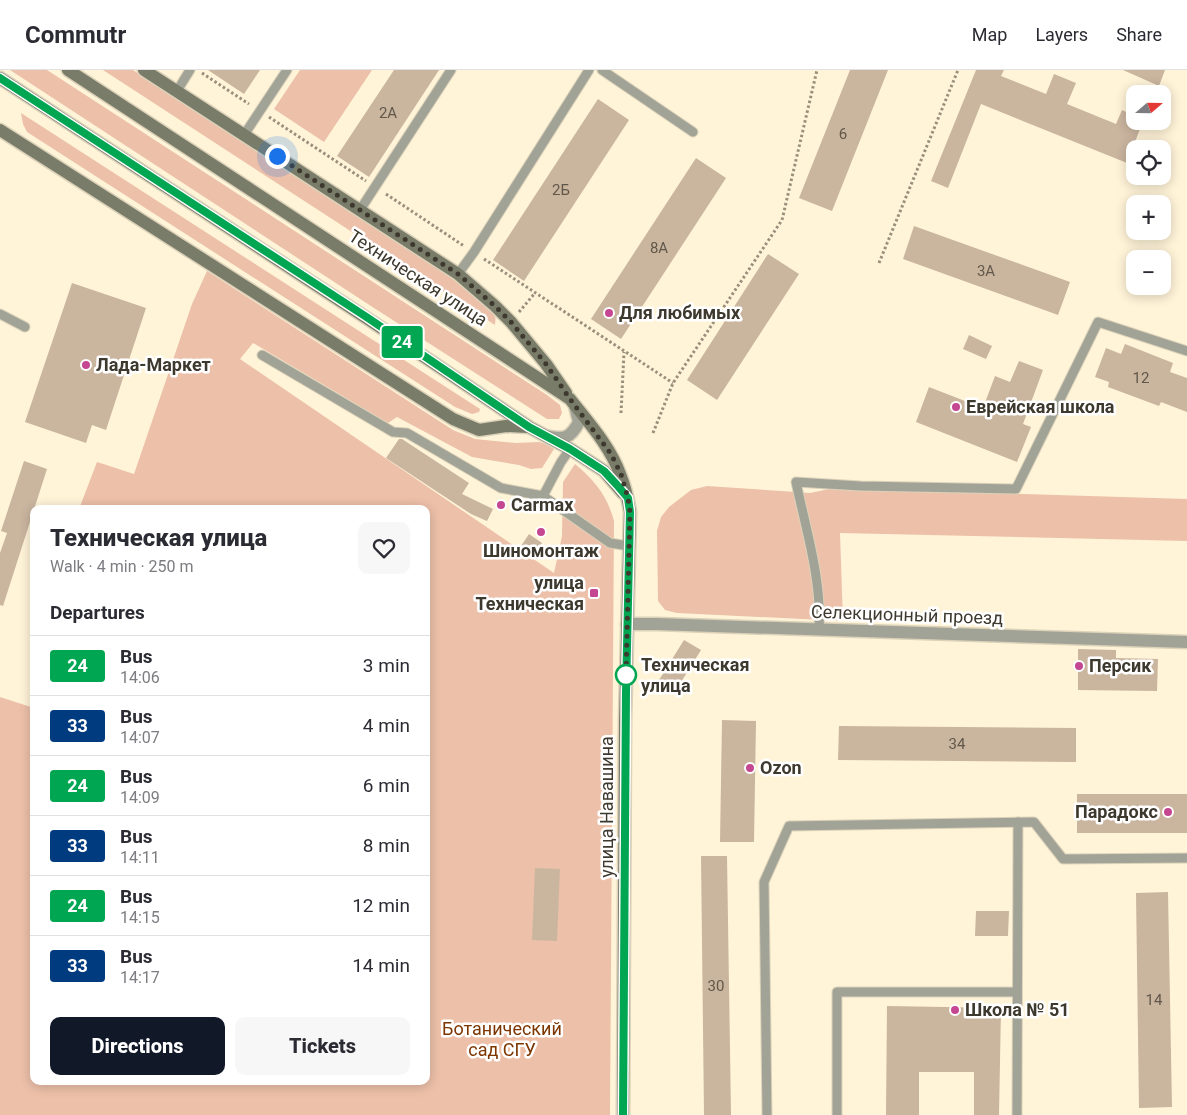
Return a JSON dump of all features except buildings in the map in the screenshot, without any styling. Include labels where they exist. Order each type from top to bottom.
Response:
[{"type":"main road","name":"Техническая улица","points":[[68,70],[572,403],[611,454],[621,474],[628,498]]},
{"type":"main road","points":[[144,70],[458,274],[511,322],[546,364],[572,403]]},
{"type":"main road","points":[[0,78],[368,318],[529,427],[570,449],[604,471],[628,498]]},
{"type":"main road","points":[[0,130],[453,419],[479,430],[506,426],[529,427]]},
{"type":"main road","name":"улица Навашина","points":[[623,1115],[626,624],[630,512],[628,498]]},
{"type":"street","points":[[546,436],[560,439],[573,433],[579,422],[572,403]]},
{"type":"street","name":"Селекционный проезд","points":[[626,624],[1187,642]]},
{"type":"lane","points":[[177,91],[190,70]]},
{"type":"lane","points":[[244,135],[286,70]]},
{"type":"lane","points":[[360,210],[451,70]]},
{"type":"lane","points":[[458,274],[474,252],[589,70]]},
{"type":"lane","points":[[602,70],[693,132]]},
{"type":"lane","points":[[0,314],[25,327]]},
{"type":"lane","points":[[819,630],[820,612],[815,567],[796,482],[860,486],[1016,489],[1098,322],[1187,351]]},
{"type":"lane","points":[[262,355],[393,432],[407,433],[501,488],[542,496],[610,543],[629,546]]},
{"type":"lane","points":[[542,496],[570,449]]},
{"type":"lane","points":[[1017,1115],[1018,822]]},
{"type":"lane","points":[[767,1115],[764,882],[789,826],[1034,822],[1063,859],[1187,858]]},
{"type":"lane","points":[[837,1115],[837,992],[1017,992]]},
{"type":"path","points":[[197,70],[673,383]]},
{"type":"path","points":[[653,434],[673,383],[782,220],[817,70]]},
{"type":"path","points":[[879,263],[958,70]]},
{"type":"path","points":[[621,413],[624,351]]},
{"type":"green space","points":[[10,70],[47,70],[547,395],[560,405],[562,413],[559,419],[547,419]]},
{"type":"green space","points":[[103,70],[133,70],[453,279],[488,306],[495,318],[495,325]]},
{"type":"green space","points":[[300,70],[372,70],[324,142],[274,109]]},
{"type":"green space","points":[[21,113],[480,409],[479,412],[472,414],[455,407],[27,132]]},
{"type":"green space","name":"Ботанический сад СГУ","points":[[207,271],[453,430],[475,439],[516,443],[539,442],[554,449],[542,468],[531,469],[519,465],[472,457],[397,417],[388,423],[253,343],[240,359],[554,573],[562,536],[563,482],[575,464],[589,476],[604,496],[614,521],[610,1115],[0,1115],[0,697],[30,707],[30,1085],[430,1085],[430,505],[81,505],[97,462],[134,474],[192,304]]},
{"type":"green space","points":[[707,486],[810,493],[834,488],[1187,499],[1187,541],[840,533],[843,621],[677,613],[665,610],[658,601],[657,531],[661,517],[669,507],[691,490]]},
{"type":"bus line","name":"24","points":[[0,78],[368,318],[529,427],[570,449],[604,471],[628,498],[630,512],[626,624],[623,1115]]},
{"type":"place","name":"Для любимых","points":[[609,313]]},
{"type":"place","name":"Лада-Маркет","points":[[86,365]]},
{"type":"place","name":"Еврейская школа","points":[[956,407]]},
{"type":"place","name":"Carmax","points":[[501,505]]},
{"type":"place","name":"Шиномонтаж","points":[[541,532]]},
{"type":"place","name":"улица Техническая","points":[[594,593]]},
{"type":"place","name":"Персик","points":[[1079,666]]},
{"type":"place","name":"Техническая улица","points":[[626,675]]},
{"type":"place","name":"Ozon","points":[[750,768]]},
{"type":"place","name":"Парадокс","points":[[1168,812]]},
{"type":"place","name":"Школа № 51","points":[[955,1010]]},
{"type":"route","points":[[277,156],[458,274],[495,306],[546,364],[611,454],[621,474],[630,512],[626,675]]}]
